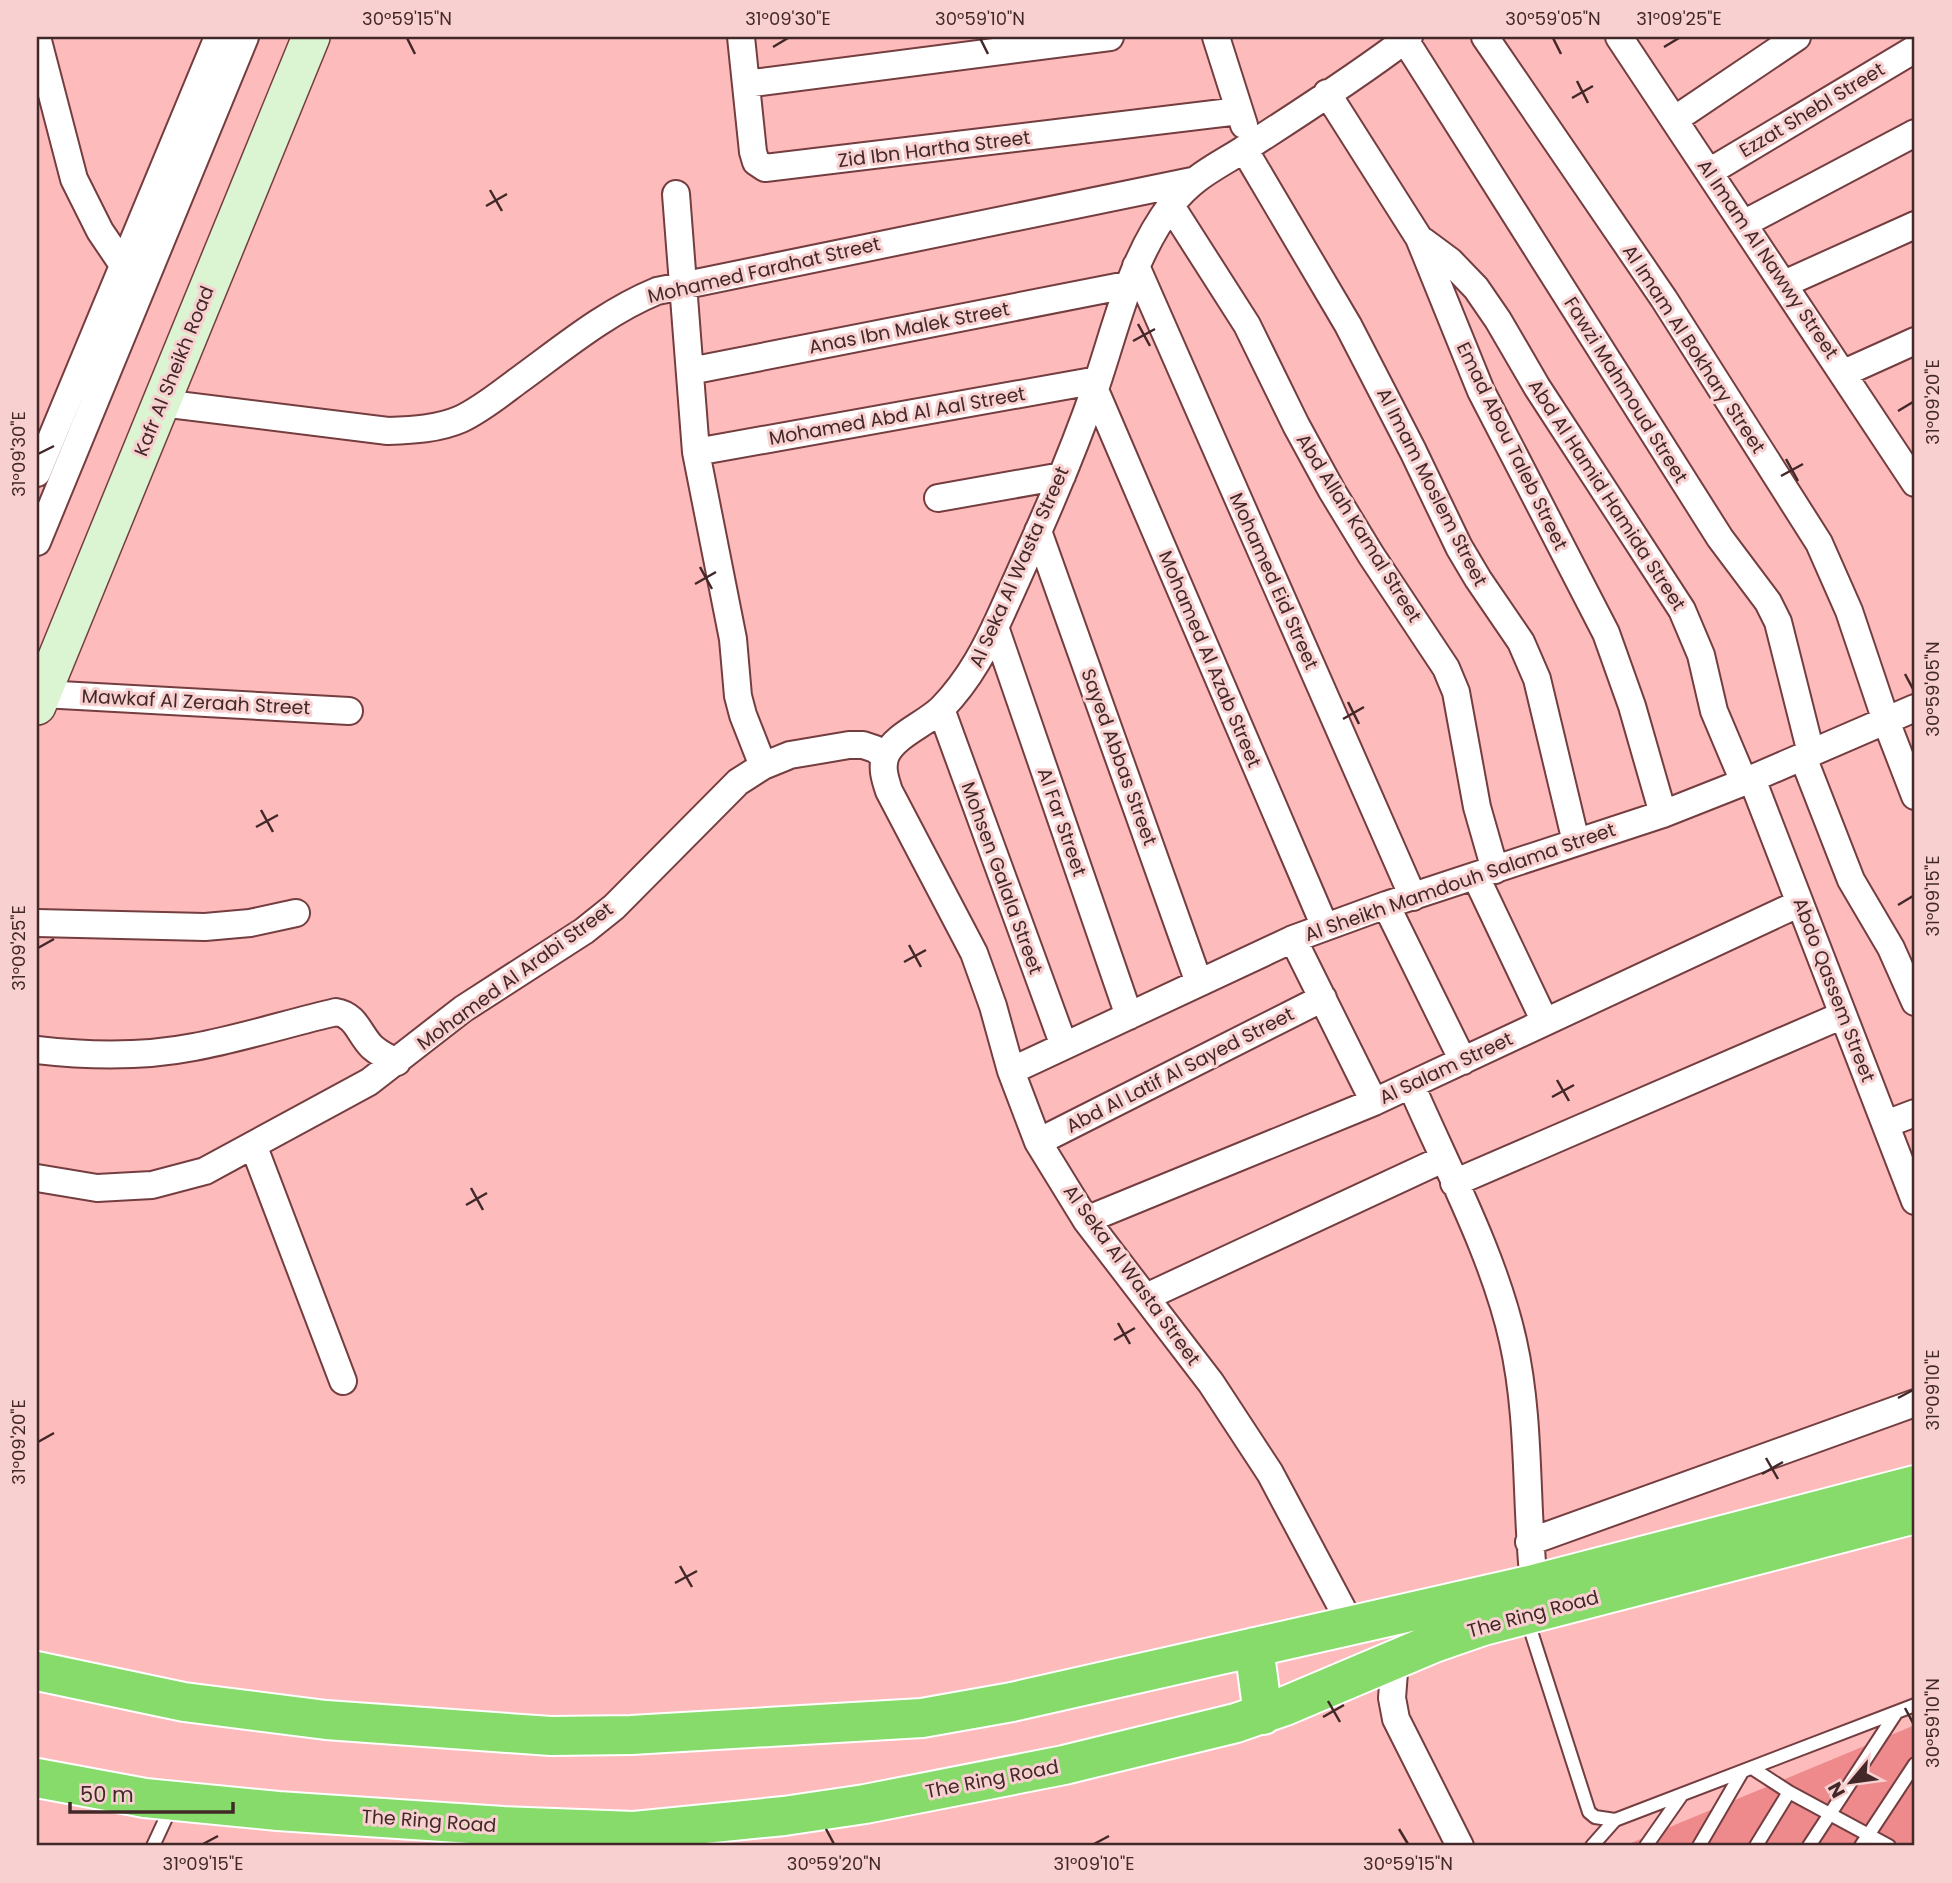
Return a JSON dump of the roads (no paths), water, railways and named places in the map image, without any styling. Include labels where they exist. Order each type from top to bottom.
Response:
[{"type":"highway","name":"The Ring Road","points":[[37,1671],[184,1702],[327,1720],[551,1736],[631,1735],[922,1718],[1012,1702],[1351,1625],[1530,1600],[1655,1567],[1915,1485]]},
{"type":"highway","name":"The Ring Road","points":[[1655,1567],[1915,1514]]},
{"type":"highway","name":"The Ring Road","points":[[37,1778],[145,1798],[424,1821],[634,1831],[784,1816],[864,1804],[1065,1765],[1236,1723],[1263,1715],[1395,1658],[1483,1626],[1530,1600]]},
{"type":"highway","points":[[1254,1647],[1263,1715]]},
{"type":"highway","points":[[552,1846],[634,1831]]},
{"type":"street","points":[[37,37],[74,179],[100,231],[123,265]]},
{"type":"street","points":[[37,473],[218,37]]},
{"type":"street","points":[[37,542],[245,37]]},
{"type":"street","name":"Zid Ibn Hartha Street","points":[[741,37],[753,152],[756,162],[765,168],[1239,111]]},
{"type":"street","points":[[746,84],[1110,37]]},
{"type":"street","name":"Al Imam Moslem Street","points":[[1216,37],[1247,147],[1348,325],[1459,547],[1521,642],[1537,679],[1576,842]]},
{"type":"street","name":"Al Imam Al Bokhary Street","points":[[1485,37],[1664,299],[1813,533],[1849,611],[1886,721],[1915,796]]},
{"type":"street","name":"Al Imam Al Nawwy Street","points":[[1619,37],[1844,373],[1905,445],[1915,483]]},
{"type":"street","points":[[1674,120],[1797,37]]},
{"type":"street","name":"Kafr Al Sheikh Road","points":[[37,648],[301,38]]},
{"type":"street","name":"Al Seka Al Wasta Street","points":[[1351,1625],[1270,1473],[1211,1383],[1086,1220],[1038,1142],[1011,1071],[989,993],[974,953],[889,791],[883,774],[885,757],[895,741],[941,709],[973,671],[1062,476],[1096,385],[1132,275],[1171,206],[1192,181],[1407,39]]},
{"type":"street","name":"Fawzi Mahmoud Street","points":[[1407,39],[1720,538],[1768,602],[1777,622],[1807,755],[1851,880],[1891,948],[1915,1002]]},
{"type":"street","name":"Ezzat Shebl Street","points":[[1709,172],[1915,49]]},
{"type":"street","name":"Emad Abou Taleb Street","points":[[1327,93],[1419,238],[1481,391],[1606,633],[1632,706],[1663,814]]},
{"type":"street","points":[[1743,223],[1915,133]]},
{"type":"street","name":"Mohamed Farahat Street","points":[[161,403],[388,431],[421,430],[460,420],[487,404],[599,322],[657,290],[1192,181]]},
{"type":"street","points":[[676,194],[696,452],[733,639],[738,696],[763,766]]},
{"type":"street","name":"Kafr Al Sheikh Road","points":[[39,700],[161,403],[229,205]]},
{"type":"street","name":"Abd Allah Kamal Street","points":[[1171,206],[1247,325],[1332,491],[1446,668],[1456,692],[1486,874],[1545,1022]]},
{"type":"street","points":[[1784,284],[1915,225]]},
{"type":"street","name":"Abd Al Hamid Hamida Street","points":[[1419,238],[1450,261],[1476,289],[1498,320],[1536,387],[1682,610],[1701,655],[1714,711],[1748,781]]},
{"type":"street","name":"Anas Ibn Malek Street","points":[[690,371],[1132,275]]},
{"type":"street","name":"Mohamed Eid Street","points":[[1132,275],[1413,897]]},
{"type":"street","points":[[1844,373],[1915,341]]},
{"type":"street","name":"Mohamed Abd Al Aal Street","points":[[696,452],[1096,385]]},
{"type":"street","name":"Mohamed Al Azab Street","points":[[1096,385],[1325,927]]},
{"type":"street","points":[[939,498],[1062,476]]},
{"type":"street","name":"Sayed Abbas Street","points":[[1038,531],[1199,983]]},
{"type":"street","name":"Al Far Street","points":[[995,627],[1129,1016]]},
{"type":"street","name":"Mawkaf Al Zeraah Street","points":[[39,700],[349,711]]},
{"type":"street","name":"Al Sheikh Mamdouh Salama Street","points":[[1011,1071],[1293,939],[1385,905],[1663,814],[1748,781],[1915,708]]},
{"type":"street","name":"Mohsen Galala Street","points":[[941,709],[1064,1046]]},
{"type":"street","name":"Mohamed Al Arabi Street","points":[[37,1178],[97,1188],[152,1185],[205,1171],[254,1147],[369,1082],[463,1009],[599,919],[715,803],[738,782],[763,766],[790,755],[849,745],[863,745],[885,757]]},
{"type":"street","name":"Abdo Qassem Street","points":[[1748,781],[1800,902],[1915,1201]]},
{"type":"street","name":"Al Salam Street","points":[[1086,1220],[1374,1102],[1800,902]]},
{"type":"street","points":[[1385,905],[1463,1060]]},
{"type":"street","points":[[37,923],[205,927],[250,923],[296,913]]},
{"type":"street","points":[[1293,939],[1374,1102]]},
{"type":"street","name":"Abd Al Latif Al Sayed Street","points":[[1038,1142],[1323,998]]},
{"type":"street","points":[[37,1050],[99,1054],[193,1047],[336,1012],[352,1018],[373,1048],[397,1062]]},
{"type":"street","points":[[1454,1183],[1843,1015]]},
{"type":"street","points":[[1411,1085],[1499,1290],[1513,1340],[1522,1392],[1530,1600]]},
{"type":"street","points":[[1886,1124],[1915,1113]]},
{"type":"street","points":[[254,1147],[344,1381]]},
{"type":"street","points":[[1146,1297],[1443,1159]]},
{"type":"street","points":[[1529,1542],[1915,1403]]},
{"type":"street","points":[[1395,1658],[1392,1698],[1396,1719],[1460,1846]]},
{"type":"lane","points":[[1530,1600],[1589,1812],[1595,1817],[1615,1820]]},
{"type":"lane","points":[[1592,1846],[1615,1820],[1915,1705]]},
{"type":"lane","points":[[1809,1846],[1896,1713]]},
{"type":"lane","points":[[1864,1841],[1915,1765]]},
{"type":"lane","points":[[1747,1770],[1829,1813],[1864,1841],[1889,1846]]},
{"type":"lane","points":[[1699,1846],[1747,1770]]},
{"type":"lane","points":[[1756,1846],[1789,1792]]},
{"type":"lane","points":[[1646,1846],[1682,1795]]},
{"type":"lane","points":[[153,1846],[174,1801]]}]
